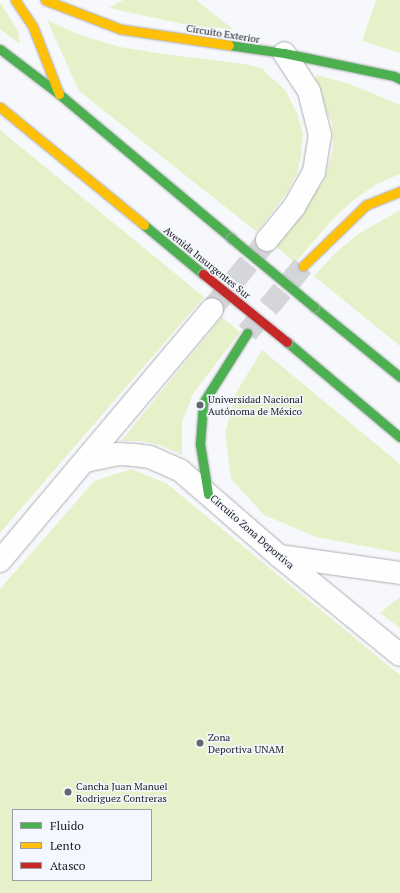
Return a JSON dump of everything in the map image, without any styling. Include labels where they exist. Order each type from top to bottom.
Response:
[{"type":"main road","points":[[15,0],[33,27],[58,94]]},
{"type":"main road","name":"Circuito Exterior","points":[[45,0],[120,29],[266,52],[284,52],[400,79]]},
{"type":"main road","points":[[0,49],[58,94],[400,377]]},
{"type":"main road","name":"Avenida Insurgentes Sur","points":[[0,107],[287,342],[400,437]]},
{"type":"main road","points":[[303,266],[366,205],[400,191]]},
{"type":"main road","points":[[208,494],[200,444],[203,403],[247,333]]},
{"type":"street","points":[[267,240],[294,207],[314,172],[320,135],[309,91],[284,52]]},
{"type":"street","points":[[0,561],[212,309]]},
{"type":"street","name":"Circuito Zona Deportiva","points":[[85,461],[117,454],[150,457],[181,471],[279,556],[400,655]]},
{"type":"street","points":[[279,556],[400,573]]},
{"type":"green space","points":[[123,0],[196,0],[233,29],[192,26],[109,8]]},
{"type":"green space","points":[[376,0],[400,0],[400,53],[362,41]]},
{"type":"green space","points":[[0,2],[18,31],[20,44],[0,29]]},
{"type":"green space","points":[[47,20],[80,35],[120,47],[245,64],[261,68],[285,90],[297,113],[303,134],[301,156],[297,174],[287,193],[257,232],[79,91]]},
{"type":"green space","points":[[317,75],[350,84],[400,105],[400,174],[377,184],[351,202],[331,221],[295,263],[273,244],[324,181],[333,149],[332,123],[314,81]]},
{"type":"green space","points":[[0,130],[204,297],[0,533]]},
{"type":"green space","points":[[400,210],[400,346],[314,276],[334,254],[358,234]]},
{"type":"green space","points":[[222,317],[240,332],[193,394],[182,422],[182,455],[160,445],[140,441],[121,441]]},
{"type":"green space","points":[[262,350],[400,464],[400,553],[316,537],[264,515],[231,479],[225,433],[236,393]]},
{"type":"green space","name":"Zona Deportiva UNAM","points":[[131,469],[166,483],[400,675],[400,893],[0,893],[0,589],[94,481]]},
{"type":"green space","points":[[400,597],[400,628],[380,613]]},
{"type":"tunnel","points":[[214,306],[265,243]]},
{"type":"tunnel","points":[[247,333],[303,266]]},
{"type":"traffic: fast","points":[[229,45],[284,53],[394,76],[400,79]]},
{"type":"traffic: fast","points":[[0,49],[59,94],[231,238]]},
{"type":"traffic: fast","points":[[144,225],[203,274]]},
{"type":"traffic: fast","points":[[231,238],[314,307]]},
{"type":"traffic: fast","points":[[314,307],[400,377]]},
{"type":"traffic: fast","points":[[208,494],[200,444],[203,403],[247,333]]},
{"type":"traffic: fast","points":[[287,342],[400,437]]},
{"type":"traffic: slow","points":[[15,0],[33,27],[59,94]]},
{"type":"traffic: slow","points":[[45,0],[120,29],[229,45]]},
{"type":"traffic: slow","points":[[0,107],[144,225]]},
{"type":"traffic: slow","points":[[303,266],[366,205],[400,191]]},
{"type":"traffic: jam","points":[[203,274],[287,342]]},
{"type":"place","name":"Universidad Nacional Autónoma de México","points":[[200,405]]},
{"type":"place","name":"Zona Deportiva UNAM","points":[[200,743]]},
{"type":"place","name":"Cancha Juan Manuel Rodriguez Contreras","points":[[68,792]]}]
